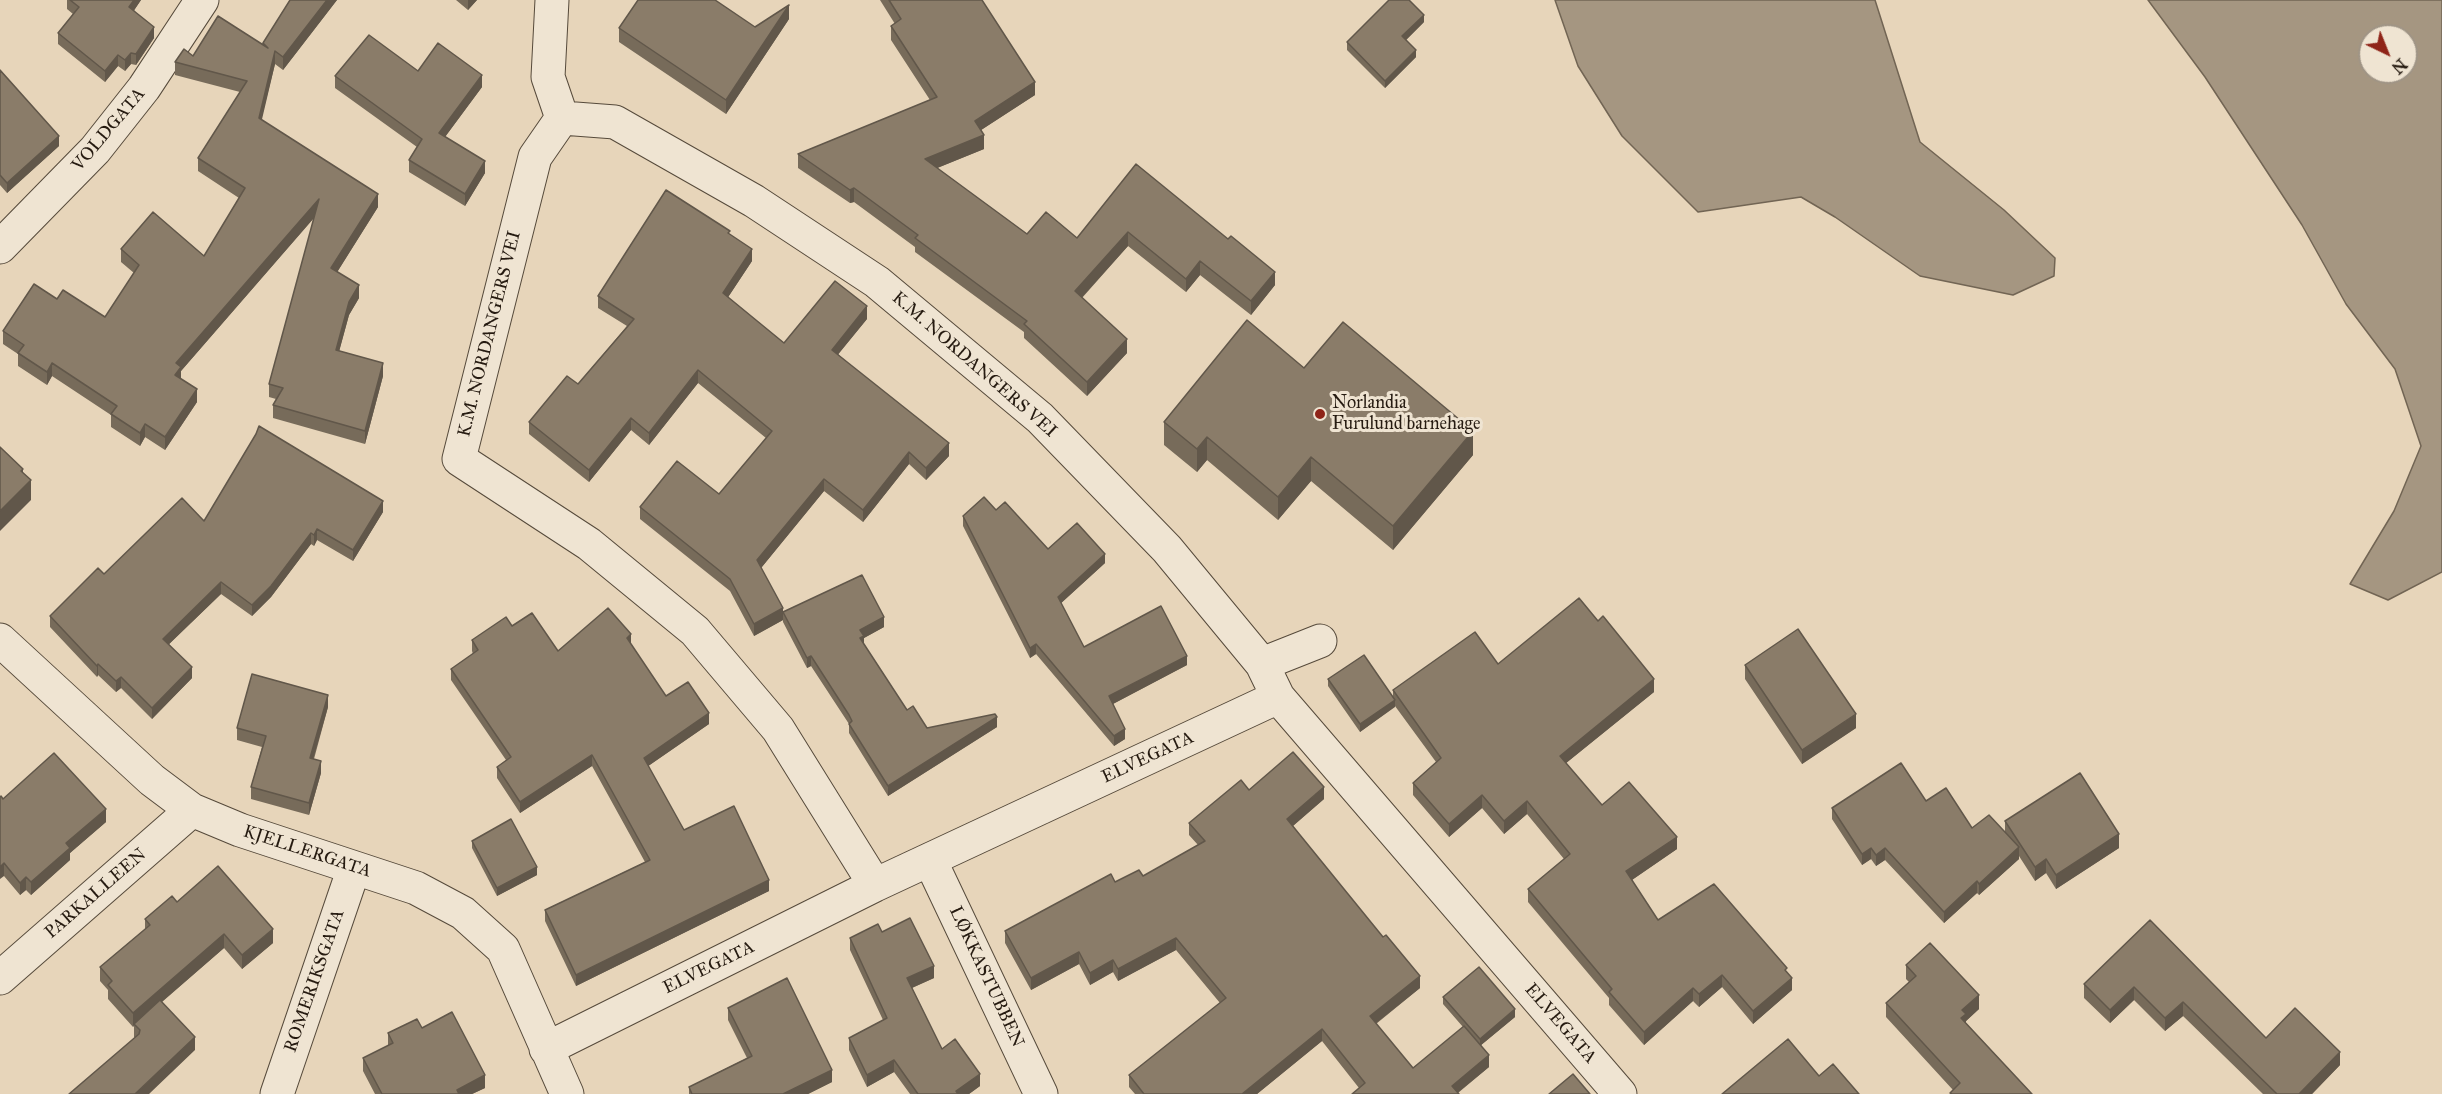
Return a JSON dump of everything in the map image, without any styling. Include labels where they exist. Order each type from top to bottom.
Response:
[{"type":"street","name":"VOLDGATA","points":[[0,248],[95,150],[144,88],[202,0]]},
{"type":"street","points":[[552,0],[548,77],[562,118]]},
{"type":"street","name":"K.M. NORDANGERS VEI","points":[[875,885],[778,729],[695,631],[589,544],[459,459],[536,157],[562,118],[615,122],[754,201],[877,282],[1040,418],[1167,549],[1262,664],[1278,697]]},
{"type":"street","name":"KJELLERGATA","points":[[0,640],[152,780],[192,810],[240,831],[416,888],[463,913],[503,949],[567,1094]]},
{"type":"street","points":[[1262,664],[1320,641]]},
{"type":"street","name":"ELVEGATA","points":[[546,1049],[875,885],[1278,697],[1620,1094]]},
{"type":"street","name":"PARKALLEEN","points":[[0,978],[192,810]]},
{"type":"street","name":"LØKKASTUBBEN","points":[[930,860],[1041,1094]]},
{"type":"street","name":"ROMERIKSGATA","points":[[277,1094],[354,868]]},
{"type":"shaded area","points":[[1555,0],[1875,0],[1920,142],[2004,210],[2055,258],[2054,276],[2013,295],[1920,276],[1835,217],[1801,197],[1698,212],[1622,136],[1578,66]]},
{"type":"shaded area","points":[[2148,0],[2442,0],[2442,572],[2388,600],[2350,584],[2394,511],[2421,446],[2395,369],[2346,304],[2302,225],[2205,77]]},
{"type":"building","points":[[70,0],[134,0],[129,7],[154,27],[136,54],[131,53],[125,60],[118,55],[105,71],[58,33],[79,7]]},
{"type":"building","points":[[290,0],[327,0],[283,57],[275,51],[259,118],[378,194],[331,268],[359,285],[349,302],[336,350],[383,363],[365,431],[273,405],[283,388],[269,384],[319,199],[176,363],[181,367],[175,375],[197,389],[165,437],[145,424],[140,433],[111,414],[117,406],[52,363],[47,372],[18,353],[24,345],[3,331],[34,284],[57,299],[63,290],[105,317],[139,265],[121,249],[153,212],[204,256],[245,188],[198,158],[247,81],[175,62],[184,49],[193,56],[218,16],[268,48],[263,43]]},
{"type":"building","points":[[638,0],[715,0],[755,27],[789,5],[726,100],[619,28]]},
{"type":"building","points":[[889,0],[982,0],[1035,82],[975,121],[984,135],[925,159],[1027,234],[1046,212],[1077,238],[1136,164],[1228,239],[1231,236],[1275,272],[1251,301],[1200,261],[1186,279],[1128,232],[1075,291],[1127,339],[1087,382],[1024,324],[1027,321],[915,238],[918,235],[854,188],[850,190],[798,154],[937,97],[891,26],[901,19]]},
{"type":"building","points":[[1389,0],[1409,0],[1424,15],[1402,36],[1416,50],[1385,81],[1347,42]]},
{"type":"building","points":[[369,35],[418,71],[438,43],[482,75],[439,133],[485,161],[465,194],[409,160],[422,139],[335,76]]},
{"type":"building","points":[[0,70],[59,136],[7,183],[0,175]]},
{"type":"building","points":[[666,190],[730,231],[728,233],[752,249],[723,293],[784,343],[835,281],[867,306],[832,350],[949,443],[926,468],[909,452],[863,510],[824,479],[757,560],[783,608],[754,624],[730,579],[640,507],[677,461],[719,494],[772,431],[698,370],[649,433],[631,418],[589,470],[529,422],[567,376],[578,384],[634,319],[598,296]]},
{"type":"building","points":[[1247,320],[1304,368],[1343,322],[1473,431],[1393,526],[1311,457],[1278,497],[1207,437],[1197,449],[1164,422]]},
{"type":"building","points":[[259,426],[383,501],[353,550],[317,529],[314,535],[311,533],[271,586],[252,605],[221,582],[163,639],[192,667],[152,708],[121,677],[116,681],[98,664],[97,666],[50,616],[98,568],[104,574],[182,498],[204,521]]},
{"type":"building","points":[[0,447],[31,480],[0,511]]},
{"type":"building","points":[[984,497],[996,510],[1005,502],[1048,549],[1077,523],[1105,554],[1058,597],[1084,647],[1161,606],[1187,656],[1109,696],[1125,729],[1114,736],[1036,644],[1030,648],[963,516]]},
{"type":"building","points":[[862,575],[884,617],[860,630],[864,636],[860,638],[907,710],[913,706],[927,728],[995,714],[997,717],[888,786],[849,724],[852,721],[849,715],[811,656],[807,658],[783,612]]},
{"type":"building","points":[[1579,598],[1598,621],[1603,616],[1654,679],[1560,756],[1602,805],[1629,782],[1677,837],[1626,871],[1658,920],[1714,884],[1787,968],[1785,970],[1792,978],[1753,1011],[1722,975],[1699,994],[1693,988],[1644,1032],[1609,992],[1612,989],[1528,889],[1570,854],[1527,801],[1504,821],[1482,795],[1449,824],[1413,783],[1441,758],[1393,690],[1475,632],[1498,664]]},
{"type":"building","points":[[608,608],[631,634],[627,638],[666,696],[688,682],[709,713],[644,758],[684,830],[734,806],[769,880],[576,975],[545,910],[650,860],[592,755],[520,802],[497,767],[511,757],[451,669],[478,650],[472,640],[506,617],[512,626],[532,613],[558,651]]},
{"type":"building","points":[[1798,629],[1856,714],[1802,750],[1745,665]]},
{"type":"building","points":[[1364,655],[1395,700],[1360,724],[1328,679]]},
{"type":"building","points":[[252,674],[328,695],[310,758],[321,761],[309,803],[251,787],[266,736],[237,728]]},
{"type":"building","points":[[1293,752],[1324,787],[1287,819],[1383,937],[1386,935],[1420,976],[1370,1016],[1413,1068],[1464,1026],[1489,1055],[1452,1086],[1459,1094],[1352,1094],[1365,1083],[1322,1029],[1242,1094],[1144,1094],[1129,1075],[1226,998],[1176,938],[1118,969],[1113,960],[1090,973],[1079,952],[1031,978],[1005,931],[1111,874],[1115,882],[1139,870],[1143,876],[1205,841],[1189,823],[1241,780],[1249,790]]},
{"type":"building","points":[[54,753],[106,809],[66,843],[70,848],[31,882],[26,877],[20,883],[4,863],[0,867],[0,797],[3,799]]},
{"type":"building","points":[[1901,763],[1926,801],[1946,788],[1972,828],[1989,815],[2019,847],[1979,884],[1977,881],[1944,912],[1885,848],[1876,855],[1871,848],[1862,854],[1832,808]]},
{"type":"building","points":[[2080,773],[2119,834],[2056,875],[2046,859],[2035,867],[2005,821]]},
{"type":"building","points":[[511,819],[537,867],[497,888],[472,841]]},
{"type":"building","points":[[218,866],[273,929],[242,955],[224,934],[133,1013],[108,985],[112,981],[100,967],[150,925],[145,919],[172,896],[177,902]]},
{"type":"building","points":[[910,918],[934,966],[907,978],[942,1049],[955,1039],[980,1074],[956,1091],[958,1094],[918,1094],[894,1060],[867,1075],[849,1038],[887,1018],[850,938],[878,924],[882,932]]},
{"type":"building","points":[[2150,920],[2266,1038],[2295,1008],[2340,1052],[2299,1094],[2277,1094],[2183,1002],[2165,1018],[2134,987],[2110,1010],[2084,984]]},
{"type":"building","points":[[1930,943],[1979,995],[1962,1010],[1966,1014],[1961,1018],[2032,1094],[1950,1093],[1960,1083],[1886,1003],[1916,976],[1906,965]]},
{"type":"building","points":[[1479,967],[1515,1009],[1480,1039],[1443,997]]},
{"type":"building","points":[[787,978],[832,1070],[783,1094],[692,1094],[689,1087],[752,1056],[728,1008]]},
{"type":"building","points":[[160,1000],[195,1037],[135,1094],[69,1094],[139,1034],[140,1030],[134,1024]]},
{"type":"building","points":[[452,1012],[485,1075],[457,1090],[459,1094],[382,1094],[363,1058],[393,1043],[388,1033],[417,1019],[422,1028]]},
{"type":"building","points":[[1788,1039],[1819,1076],[1833,1064],[1859,1094],[1722,1094]]},
{"type":"building","points":[[1573,1074],[1590,1094],[1549,1094]]},
{"type":"place","name":"Norlandia Furulund barnehage","points":[[1320,414]]}]
